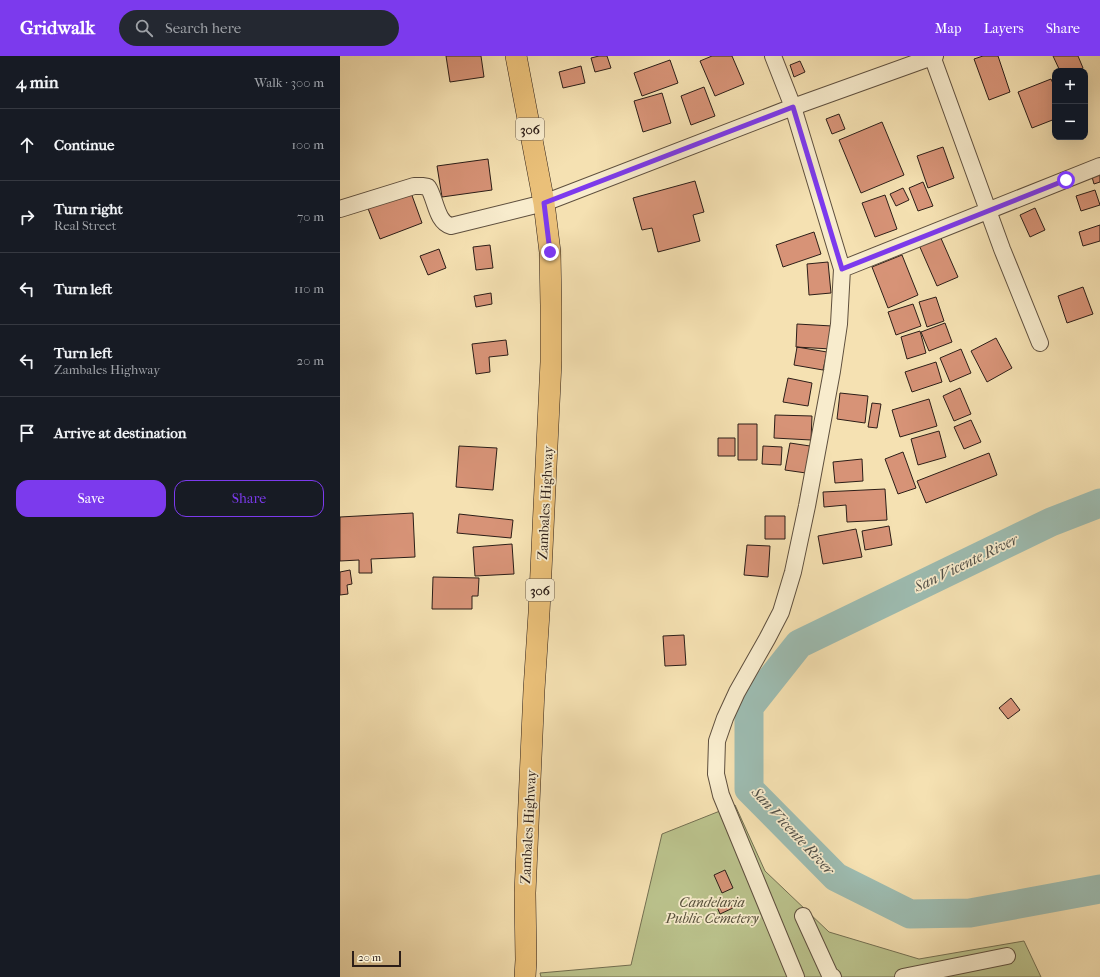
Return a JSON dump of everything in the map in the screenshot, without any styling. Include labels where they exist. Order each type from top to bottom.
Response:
[{"type":"main road","name":"Zambales Highway","points":[[516,56],[544,203],[550,252],[552,362],[533,705],[525,886],[525,977]]},
{"type":"street","points":[[773,56],[793,107],[842,269],[839,324],[832,371],[807,506],[793,572],[781,612],[737,692],[716,741],[716,774],[721,795],[796,977]]},
{"type":"street","points":[[340,208],[414,186],[422,186],[428,187],[431,192],[441,220],[446,225],[451,226],[544,203],[793,107],[933,56],[1002,249],[1040,343]]},
{"type":"street","points":[[842,269],[1100,166]]},
{"type":"street","points":[[803,916],[830,975],[833,977]]},
{"type":"street","points":[[903,977],[1007,956]]},
{"type":"green space","name":"Candelaria Public Cemetery","points":[[735,805],[765,871],[829,932],[919,959],[1024,941],[1041,977],[541,977],[540,973],[631,965],[662,834]]},
{"type":"building","points":[[446,56],[481,56],[484,77],[450,82]]},
{"type":"building","points":[[607,56],[611,68],[595,72],[591,58]]},
{"type":"building","points":[[712,56],[732,56],[744,84],[715,96],[700,61]]},
{"type":"building","points":[[983,56],[998,56],[1010,92],[989,100],[974,59]]},
{"type":"building","points":[[1053,56],[1078,56],[1083,68],[1059,68]]},
{"type":"building","points":[[670,60],[678,83],[642,96],[634,73]]},
{"type":"building","points":[[800,61],[805,72],[794,77],[790,65]]},
{"type":"building","points":[[581,66],[585,83],[563,88],[559,72]]},
{"type":"building","points":[[1051,79],[1052,120],[1032,128],[1018,92]]},
{"type":"building","points":[[704,87],[715,116],[691,125],[681,96]]},
{"type":"building","points":[[662,93],[671,123],[643,132],[634,101]]},
{"type":"building","points":[[839,114],[845,129],[832,134],[826,119]]},
{"type":"building","points":[[882,122],[904,175],[861,193],[839,140]]},
{"type":"building","points":[[943,147],[954,178],[928,188],[917,156]]},
{"type":"building","points":[[488,159],[492,190],[442,197],[437,166]]},
{"type":"building","points":[[1100,174],[1100,182],[1094,184],[1092,177]]},
{"type":"building","points":[[695,181],[704,212],[693,215],[700,241],[658,252],[652,228],[642,230],[633,198]]},
{"type":"building","points":[[923,182],[933,206],[918,211],[909,188]]},
{"type":"building","points":[[903,188],[909,200],[896,206],[890,194]]},
{"type":"building","points":[[410,190],[422,223],[380,239],[367,206]]},
{"type":"building","points":[[1095,190],[1100,205],[1081,211],[1076,196]]},
{"type":"building","points":[[885,195],[897,229],[875,237],[862,203]]},
{"type":"building","points":[[1035,208],[1045,230],[1030,237],[1020,215]]},
{"type":"building","points":[[1100,225],[1100,241],[1083,246],[1079,232]]},
{"type":"building","points":[[814,232],[821,254],[783,267],[776,245]]},
{"type":"building","points":[[940,236],[958,277],[937,286],[919,245]]},
{"type":"building","points":[[490,245],[493,268],[476,270],[473,247]]},
{"type":"building","points":[[439,249],[446,268],[428,275],[420,256]]},
{"type":"building","points":[[902,255],[918,295],[888,308],[872,267]]},
{"type":"building","points":[[828,262],[831,293],[809,295],[807,264]]},
{"type":"building","points":[[1083,287],[1093,314],[1067,323],[1058,296]]},
{"type":"building","points":[[491,293],[492,304],[476,307],[474,296]]},
{"type":"building","points":[[936,297],[944,321],[927,327],[919,302]]},
{"type":"building","points":[[913,304],[921,326],[896,335],[888,312]]},
{"type":"building","points":[[945,323],[952,342],[929,351],[921,332]]},
{"type":"building","points":[[797,324],[832,326],[831,349],[796,347]]},
{"type":"building","points":[[920,331],[926,353],[907,359],[901,337]]},
{"type":"building","points":[[996,338],[1012,368],[987,382],[971,351]]},
{"type":"building","points":[[506,340],[508,355],[489,357],[490,372],[476,374],[472,344]]},
{"type":"building","points":[[797,347],[827,352],[823,370],[794,365]]},
{"type":"building","points":[[961,349],[971,373],[950,382],[940,358]]},
{"type":"building","points":[[936,362],[942,382],[912,392],[905,372]]},
{"type":"building","points":[[788,378],[812,383],[808,406],[783,402]]},
{"type":"building","points":[[960,388],[971,414],[954,421],[943,396]]},
{"type":"building","points":[[840,393],[868,396],[865,423],[837,419]]},
{"type":"building","points":[[929,399],[937,426],[900,437],[892,410]]},
{"type":"building","points":[[872,403],[881,404],[877,428],[868,427]]},
{"type":"building","points":[[775,415],[812,416],[811,440],[774,438]]},
{"type":"building","points":[[971,420],[981,442],[964,449],[954,427]]},
{"type":"building","points":[[738,424],[757,424],[757,460],[738,460]]},
{"type":"building","points":[[939,431],[946,457],[918,465],[911,439]]},
{"type":"building","points":[[718,438],[735,438],[735,456],[718,456]]},
{"type":"building","points":[[790,443],[810,446],[806,473],[785,470]]},
{"type":"building","points":[[459,446],[497,448],[493,490],[456,487]]},
{"type":"building","points":[[763,446],[782,447],[781,465],[762,464]]},
{"type":"building","points":[[903,452],[916,488],[898,494],[885,459]]},
{"type":"building","points":[[989,453],[997,475],[926,503],[917,481]]},
{"type":"building","points":[[862,459],[863,481],[835,483],[833,462]]},
{"type":"building","points":[[885,489],[887,520],[847,522],[846,505],[824,507],[823,492]]},
{"type":"building","points":[[413,513],[415,557],[371,559],[372,573],[359,573],[359,560],[340,561],[340,517]]},
{"type":"building","points":[[459,514],[513,520],[511,538],[457,533]]},
{"type":"building","points":[[765,516],[785,516],[785,539],[765,539]]},
{"type":"building","points":[[889,526],[892,545],[865,550],[862,531]]},
{"type":"building","points":[[856,529],[862,557],[823,564],[818,536]]},
{"type":"building","points":[[512,544],[514,574],[475,576],[473,547]]},
{"type":"building","points":[[747,545],[770,546],[768,577],[744,575]]},
{"type":"building","points":[[350,570],[352,584],[347,585],[348,594],[340,595],[340,572]]},
{"type":"building","points":[[433,577],[479,578],[478,596],[472,596],[472,609],[432,609]]},
{"type":"building","points":[[684,635],[686,665],[665,666],[663,636]]},
{"type":"building","points":[[1011,698],[1020,710],[1008,719],[999,708]]},
{"type":"building","points":[[725,870],[733,888],[722,893],[714,875]]},
{"type":"building","points":[[729,901],[733,908],[720,914],[717,907]]},
{"type":"waterway","name":"San Vicente River","points":[[1100,503],[1051,522],[799,644],[749,707],[749,789],[836,877],[910,914],[970,913],[1100,889]]},
{"type":"route","points":[[550,252],[544,203],[793,107],[842,269],[1066,180]]}]
